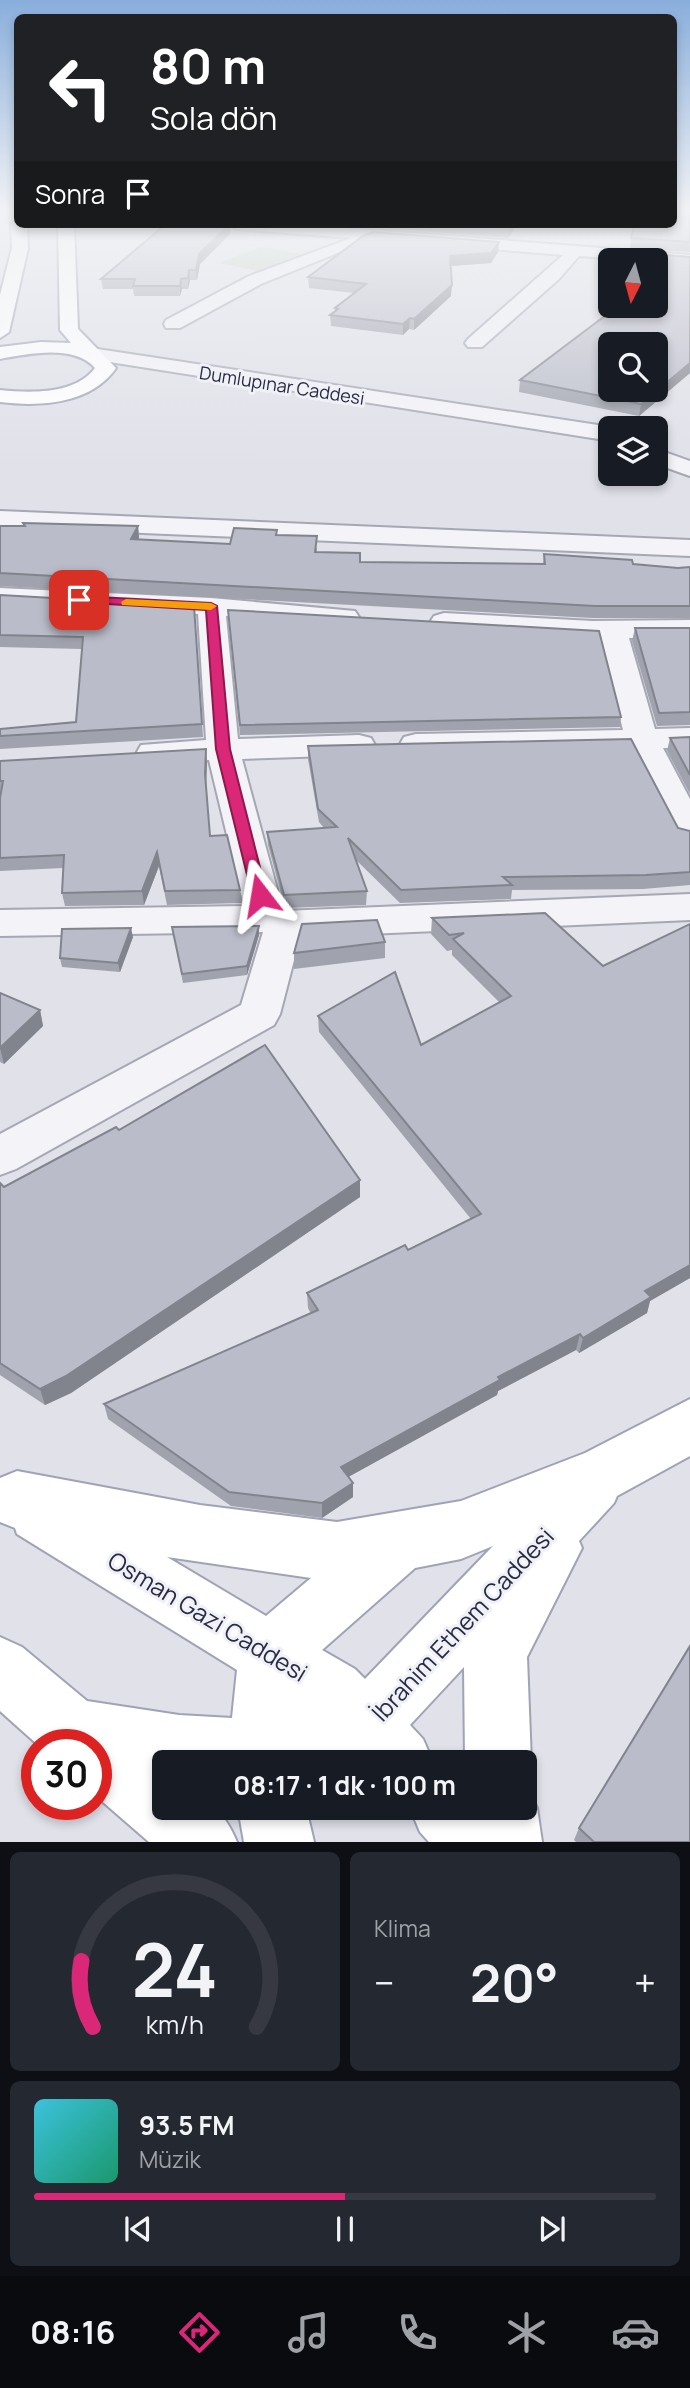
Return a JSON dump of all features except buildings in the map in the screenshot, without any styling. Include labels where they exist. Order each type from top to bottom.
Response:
[{"type":"main road","points":[[0,332],[9,296]]},
{"type":"main road","points":[[68,296],[69,330],[90,354]]},
{"type":"main road","points":[[0,354],[56,348],[90,354],[102,360],[106,368],[103,376],[91,384],[0,415]]},
{"type":"main road","points":[[0,396],[50,396]]},
{"type":"main road","name":"İbrahim Ethem Caddesi","points":[[9,1495],[200,1534],[337,1552],[461,1530],[603,1474],[690,1426]]},
{"type":"main road","name":"İbrahim Ethem Caddesi","points":[[360,1750],[383,1744],[603,1474]]},
{"type":"main road","name":"İbrahim Ethem Caddesi","points":[[498,1750],[495,1653],[549,1553],[603,1474]]},
{"type":"main road","name":"Osman Gazi Caddesi","points":[[9,1495],[332,1692],[383,1744]]},
{"type":"main road","points":[[267,1750],[270,1654],[401,1541]]},
{"type":"main road","points":[[0,1669],[70,1729]]},
{"type":"main road","name":"İbrahim Ethem Caddesi","points":[[112,1744],[185,1750]]},
{"type":"main road","points":[[112,1765],[202,1842]]},
{"type":"main road","points":[[275,1820],[279,1842]]},
{"type":"main road","points":[[456,1820],[477,1842]]},
{"type":"main road","points":[[504,1820],[507,1842]]},
{"type":"street","points":[[173,324],[225,296]]},
{"type":"street","points":[[475,343],[529,296]]},
{"type":"street","name":"Dumlupınar Caddesi","points":[[90,354],[598,433]]},
{"type":"street","name":"Dumlupınar Caddesi","points":[[91,384],[127,382],[208,387],[407,414],[598,446]]},
{"type":"street","points":[[668,443],[690,446]]},
{"type":"street","points":[[668,458],[690,462]]},
{"type":"street","points":[[668,461],[690,469]]},
{"type":"street","points":[[0,519],[690,548]]},
{"type":"street","points":[[0,596],[211,606],[374,619]]},
{"type":"street","points":[[0,1156],[259,1014],[275,922],[223,749],[211,606]]},
{"type":"street","points":[[415,621],[612,630],[690,629]]},
{"type":"street","points":[[612,630],[641,738],[690,832]]},
{"type":"street","points":[[119,754],[690,738]]},
{"type":"street","points":[[0,923],[275,922],[690,907]]},
{"type":"slow traffic","points":[[126,602],[211,606]]},
{"type":"route","points":[[79,600],[211,606],[223,749],[260,895]]}]
